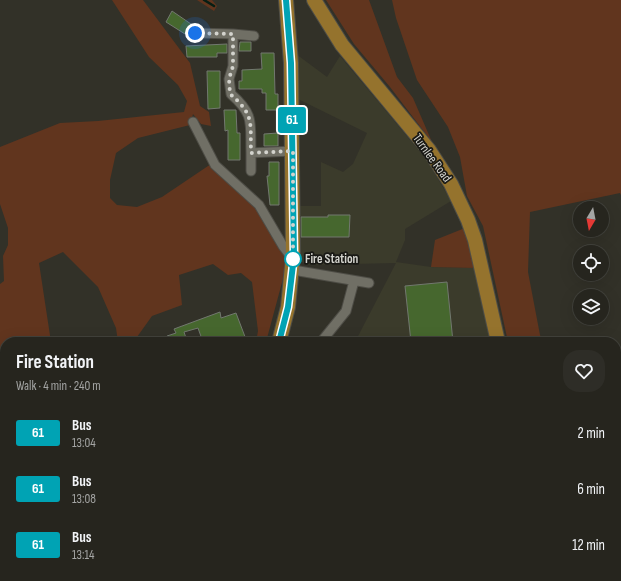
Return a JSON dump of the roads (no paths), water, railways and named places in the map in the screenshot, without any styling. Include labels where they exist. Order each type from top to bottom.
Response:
[{"type":"main road","points":[[279,337],[288,307],[293,263],[291,63],[286,0]]},
{"type":"main road","name":"Turnlee Road","points":[[314,0],[342,45],[429,150],[451,184],[468,220],[475,240],[497,337]]},
{"type":"street","points":[[195,33],[254,36]]},
{"type":"street","points":[[233,34],[233,66],[229,79],[230,94],[243,105],[248,112],[251,171]]},
{"type":"street","points":[[193,122],[215,165],[259,205],[293,263],[354,281],[369,283]]},
{"type":"street","points":[[251,153],[293,151]]},
{"type":"street","points":[[325,337],[346,311],[354,281]]},
{"type":"waterway","points":[[204,0],[214,6]]},
{"type":"place","name":"Fire Station","points":[[293,259]]}]
